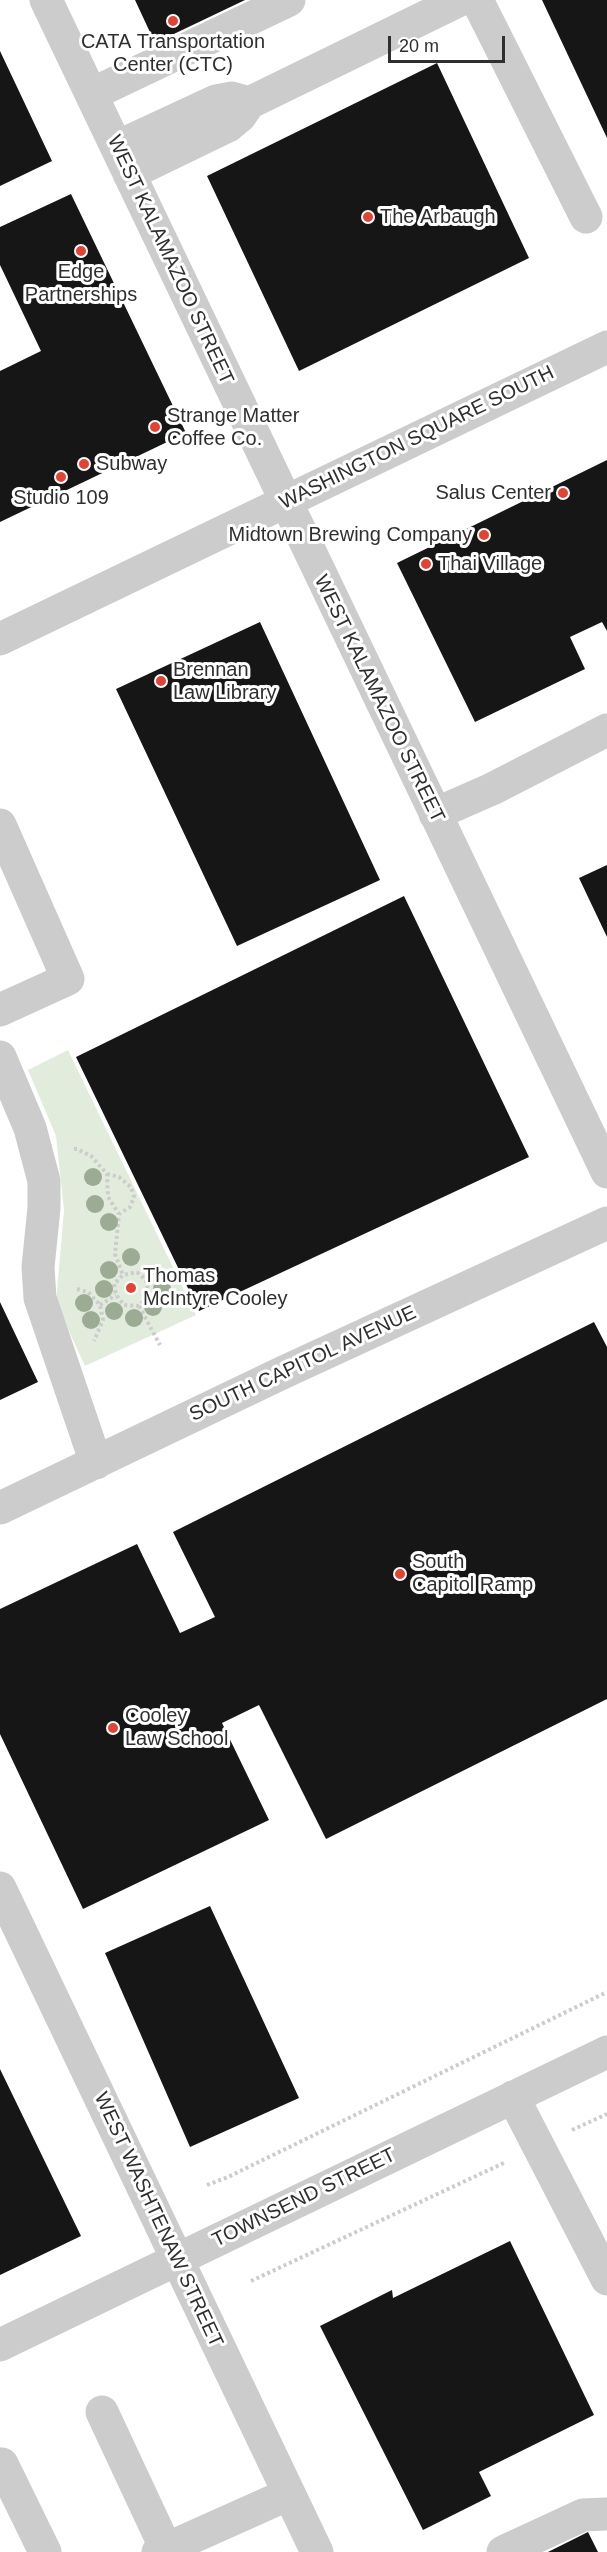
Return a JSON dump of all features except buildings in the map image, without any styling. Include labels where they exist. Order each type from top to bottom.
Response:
[{"type":"street","name":"WEST KALAMAZOO STREET","points":[[46,0],[607,1172]]},
{"type":"street","points":[[92,94],[288,0]]},
{"type":"street","points":[[123,161],[216,100],[232,98],[249,103],[460,0]]},
{"type":"street","points":[[477,0],[586,217]]},
{"type":"street","name":"WASHINGTON SQUARE SOUTH","points":[[0,639],[607,347]]},
{"type":"street","points":[[435,814],[492,789],[607,730]]},
{"type":"street","points":[[0,825],[68,979],[0,1011]]},
{"type":"street","points":[[0,1057],[30,1128],[44,1181],[44,1208],[38,1267],[40,1299],[96,1463]]},
{"type":"street","name":"SOUTH CAPITOL AVENUE","points":[[0,1508],[284,1372],[607,1223]]},
{"type":"street","name":"WEST WASHTENAW STREET","points":[[0,1888],[316,2552]]},
{"type":"street","name":"TOWNSEND STREET","points":[[0,2345],[607,2052]]},
{"type":"street","points":[[513,2097],[607,2279]]},
{"type":"street","points":[[102,2412],[164,2551],[289,2494]]},
{"type":"street","points":[[2,2464],[45,2552]]},
{"type":"street","points":[[503,2552],[583,2515],[607,2514]]},
{"type":"path","points":[[67,1150],[77,1149],[91,1156],[107,1174],[119,1177],[131,1187],[134,1197],[130,1207],[119,1214]]},
{"type":"path","points":[[107,1174],[108,1197],[119,1214],[115,1254],[123,1275]]},
{"type":"path","points":[[137,1272],[146,1280],[149,1295],[139,1306],[124,1305],[116,1295],[114,1284],[123,1275],[137,1272]]},
{"type":"path","points":[[73,1288],[88,1292],[100,1305],[103,1320],[95,1341],[88,1346]]},
{"type":"path","points":[[100,1305],[116,1295]]},
{"type":"path","points":[[139,1306],[160,1345]]},
{"type":"path","points":[[207,2185],[249,2167],[607,1992]]},
{"type":"path","points":[[251,2282],[607,2114]]},
{"type":"green space","points":[[68,1050],[196,1315],[85,1366],[56,1303],[64,1210],[56,1136],[28,1070]]},
{"type":"place","name":"CATA Transportation Center (CTC)","points":[[173,21]]},
{"type":"place","name":"The Arbaugh","points":[[368,217]]},
{"type":"place","name":"Edge Partnerships","points":[[81,251]]},
{"type":"place","name":"Strange Matter Coffee Co.","points":[[155,427]]},
{"type":"place","name":"Subway","points":[[84,464]]},
{"type":"place","name":"Studio 109","points":[[61,477]]},
{"type":"place","name":"Salus Center","points":[[563,493]]},
{"type":"place","name":"Midtown Brewing Company","points":[[484,535]]},
{"type":"place","name":"Thai Village","points":[[426,564]]},
{"type":"place","name":"Brennan Law Library","points":[[161,681]]},
{"type":"place","name":"Thomas McIntyre Cooley","points":[[131,1288]]},
{"type":"place","name":"South Capitol Ramp","points":[[400,1574]]},
{"type":"place","name":"Cooley Law School","points":[[113,1728]]}]
